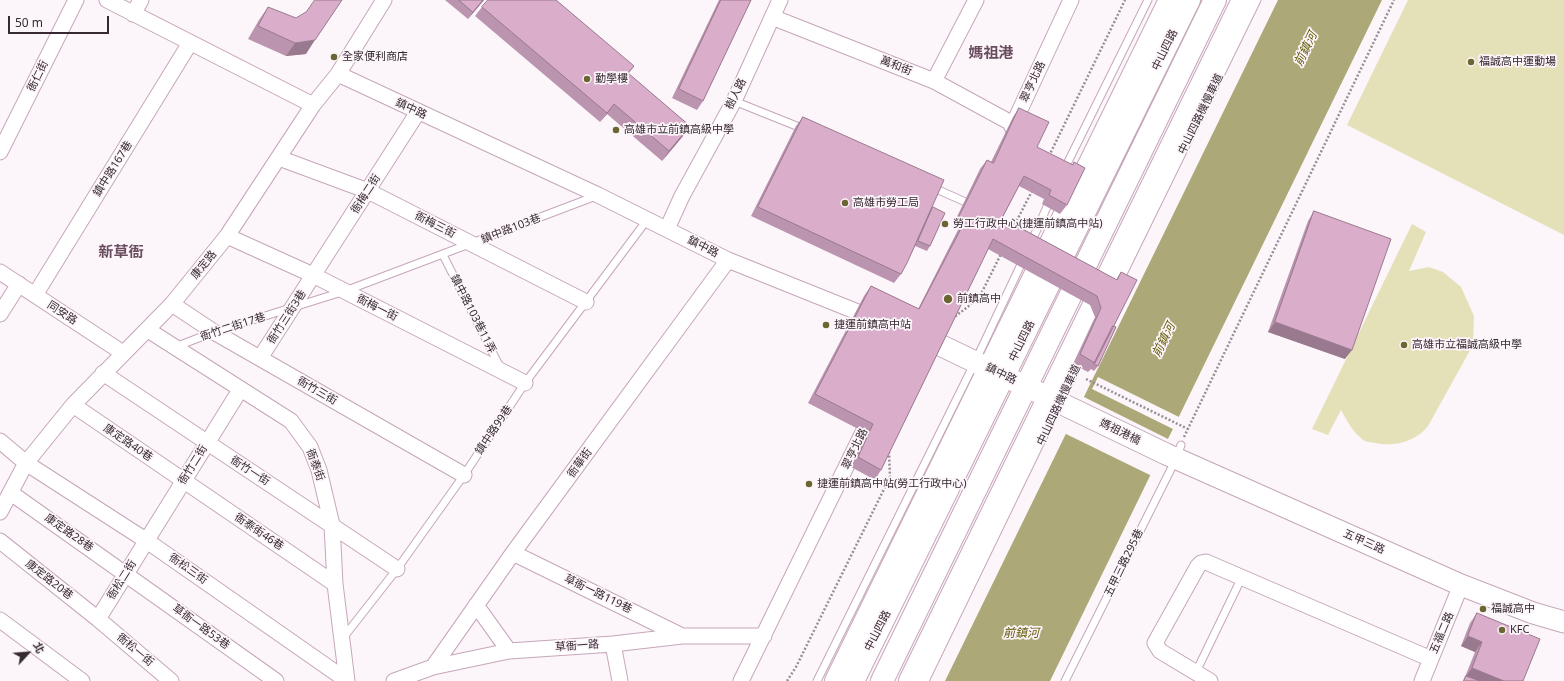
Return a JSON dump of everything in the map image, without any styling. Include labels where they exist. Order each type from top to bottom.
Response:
[{"type":"main road","name":"中山四路","points":[[836,681],[1170,0]]},
{"type":"main road","name":"中山四路","points":[[852,681],[990,369],[1189,0]]},
{"type":"main road","name":"中山四路","points":[[882,681],[1215,0]]},
{"type":"main road","points":[[910,681],[1061,403],[1243,0]]},
{"type":"main road","name":"鎮中路","points":[[934,343],[1061,403]]},
{"type":"main road","name":"媽祖港橋","points":[[1061,403],[1174,453]]},
{"type":"main road","name":"五甲三路","points":[[1174,453],[1461,584],[1532,612],[1564,622]]},
{"type":"street","name":"衙仁街","points":[[0,152],[76,0]]},
{"type":"street","points":[[106,0],[314,105]]},
{"type":"street","points":[[133,14],[141,0]]},
{"type":"street","name":"康定路","points":[[0,512],[26,463],[73,405],[172,304],[227,236],[314,105],[338,74],[384,0]]},
{"type":"street","name":"樹人路","points":[[667,229],[682,196],[734,101],[780,0]]},
{"type":"street","points":[[934,81],[976,0]]},
{"type":"street","name":"翠亨北路","points":[[1010,131],[1071,0]]},
{"type":"street","name":"萬和街","points":[[772,18],[934,81],[1010,131]]},
{"type":"street","name":"鎮中路167巷","points":[[35,295],[190,43]]},
{"type":"street","name":"鎮中路","points":[[338,74],[598,195],[728,260],[887,323]]},
{"type":"street","name":"衙梅二街","points":[[313,276],[418,112]]},
{"type":"street","name":"衙梅三街","points":[[279,158],[368,191],[586,302]]},
{"type":"street","points":[[967,220],[980,192]]},
{"type":"street","name":"衙梅一街","points":[[227,236],[313,276],[525,384]]},
{"type":"street","name":"衙華街","points":[[433,667],[513,553],[728,260]]},
{"type":"street","name":"同安路","points":[[0,272],[123,353]]},
{"type":"street","name":"衙竹三街3巷","points":[[260,358],[313,276]]},
{"type":"street","points":[[0,314],[18,284]]},
{"type":"street","name":"衙竹三街","points":[[172,304],[214,332],[464,475]]},
{"type":"street","name":"衙泰街","points":[[148,330],[174,348],[291,421],[310,447],[319,470],[332,525],[335,584],[346,681]]},
{"type":"street","name":"衙竹一街","points":[[103,373],[397,569]]},
{"type":"street","name":"衙竹二街","points":[[147,541],[240,390]]},
{"type":"street","name":"翠亨北路","points":[[741,681],[877,404]]},
{"type":"street","name":"康定路40巷","points":[[73,405],[184,480]]},
{"type":"street","name":"衙松三街","points":[[0,441],[26,463],[147,541],[346,681]]},
{"type":"street","name":"衙泰街46巷","points":[[184,480],[335,584]]},
{"type":"street","name":"康定路28巷","points":[[11,493],[126,573]]},
{"type":"street","name":"康定路20巷","points":[[0,541],[98,619]]},
{"type":"street","name":"衙松二街","points":[[98,619],[147,541]]},
{"type":"street","name":"草衙一路119巷","points":[[513,553],[682,636]]},
{"type":"street","points":[[1210,681],[1156,648],[1156,639],[1201,562],[1206,562],[1431,659]]},
{"type":"street","name":"草衙一路53巷","points":[[126,573],[276,681]]},
{"type":"street","name":"五福二路","points":[[1422,681],[1461,584]]},
{"type":"street","points":[[476,605],[509,651]]},
{"type":"street","name":"衙松一街","points":[[98,619],[171,681]]},
{"type":"street","points":[[0,620],[82,681]]},
{"type":"street","name":"草衙一路","points":[[399,680],[433,667],[509,651],[613,644],[682,636],[764,636]]},
{"type":"street","points":[[613,644],[620,681]]},
{"type":"lane","points":[[1060,178],[1148,0]]},
{"type":"lane","name":"中山四路機慢車道","points":[[1115,289],[1257,0]]},
{"type":"lane","points":[[734,101],[810,132]]},
{"type":"lane","points":[[923,183],[974,206]]},
{"type":"lane","points":[[817,681],[990,369],[1054,191]]},
{"type":"lane","name":"鎮中路103巷","points":[[344,292],[474,244],[598,195]]},
{"type":"lane","name":"鎮中路99巷","points":[[342,640],[397,569],[464,475],[525,384],[647,220]]},
{"type":"lane","name":"鎮中路103巷11弄","points":[[443,255],[502,372]]},
{"type":"lane","name":"衙竹二街17巷","points":[[174,348],[214,332],[344,292]]},
{"type":"lane","name":"中山四路機慢車道","points":[[925,681],[1084,353]]},
{"type":"lane","name":"五甲三路295巷","points":[[1065,681],[1174,453]]},
{"type":"lane","points":[[1196,672],[1242,578]]},
{"type":"path","points":[[1174,453],[1188,429],[1394,0]]},
{"type":"path","points":[[1086,379],[1188,429]]},
{"type":"shaded area","name":"福誠高中運動場","points":[[1408,0],[1564,0],[1564,235],[1347,125]]},
{"type":"shaded area","points":[[1412,224],[1426,232],[1409,271],[1429,267],[1443,272],[1461,287],[1474,316],[1473,345],[1428,426],[1417,436],[1397,444],[1382,444],[1364,441],[1353,430],[1341,410],[1328,435],[1312,429]]},
{"type":"water","name":"前鎮河","points":[[1278,0],[1382,0],[1050,681],[945,681]]},
{"type":"pier","points":[[1098,377],[1181,418],[1175,430],[1092,389]]},
{"type":"pier","points":[[1082,396],[1170,440],[1152,476],[1064,433]]},
{"type":"building","points":[[315,0],[342,0],[315,40],[295,43],[258,26],[268,7],[296,18],[306,12]]},
{"type":"building","points":[[459,0],[483,0],[473,12]]},
{"type":"building","name":"勤學樓","points":[[488,0],[556,0],[634,66],[628,73],[690,126],[669,151],[614,104],[607,113],[482,7]]},
{"type":"building","points":[[721,0],[751,0],[703,101],[679,89]]},
{"type":"building","points":[[1019,108],[1049,122],[1037,147],[1073,165],[1074,162],[1085,168],[1067,205],[1049,195],[1051,190],[1024,176],[1002,218],[1117,280],[1121,272],[1137,280],[1095,363],[1080,354],[1101,308],[1097,296],[993,239],[881,470],[858,457],[873,424],[815,394],[871,286],[919,309],[966,219],[959,216],[987,160],[993,163]]},
{"type":"building","name":"高雄市勞工局","points":[[803,117],[944,180],[901,274],[758,207]]},
{"type":"building","points":[[933,207],[945,213],[930,246],[918,241]]},
{"type":"building","points":[[1314,211],[1391,239],[1352,350],[1275,322]]},
{"type":"building","points":[[1113,326],[1116,327],[1098,366],[1094,364]]},
{"type":"building","points":[[1477,613],[1540,639],[1523,681],[1504,681],[1472,668],[1482,642],[1468,636]]},
{"type":"building","points":[[1466,676],[1480,681],[1464,681]]},
{"type":"place","name":"全家便利商店","points":[[334,57]]},
{"type":"place","name":"福誠高中運動場","points":[[1471,62]]},
{"type":"place","name":"勤學樓","points":[[587,79]]},
{"type":"place","name":"高雄市立前鎮高級中學","points":[[616,130]]},
{"type":"place","name":"高雄市勞工局","points":[[845,203]]},
{"type":"place","name":"勞工行政中心(捷運前鎮高中站)","points":[[945,224]]},
{"type":"place","name":"前鎮高中","points":[[948,299]]},
{"type":"place","name":"捷運前鎮高中站","points":[[826,325]]},
{"type":"place","name":"高雄市立福誠高級中學","points":[[1404,345]]},
{"type":"place","name":"捷運前鎮高中站(勞工行政中心)","points":[[809,484]]},
{"type":"place","name":"福誠高中","points":[[1483,609]]},
{"type":"place","name":"KFC","points":[[1502,630]]},
{"type":"district","name":"媽祖港","points":[[991,54]]},
{"type":"district","name":"新草衙","points":[[121,253]]}]
